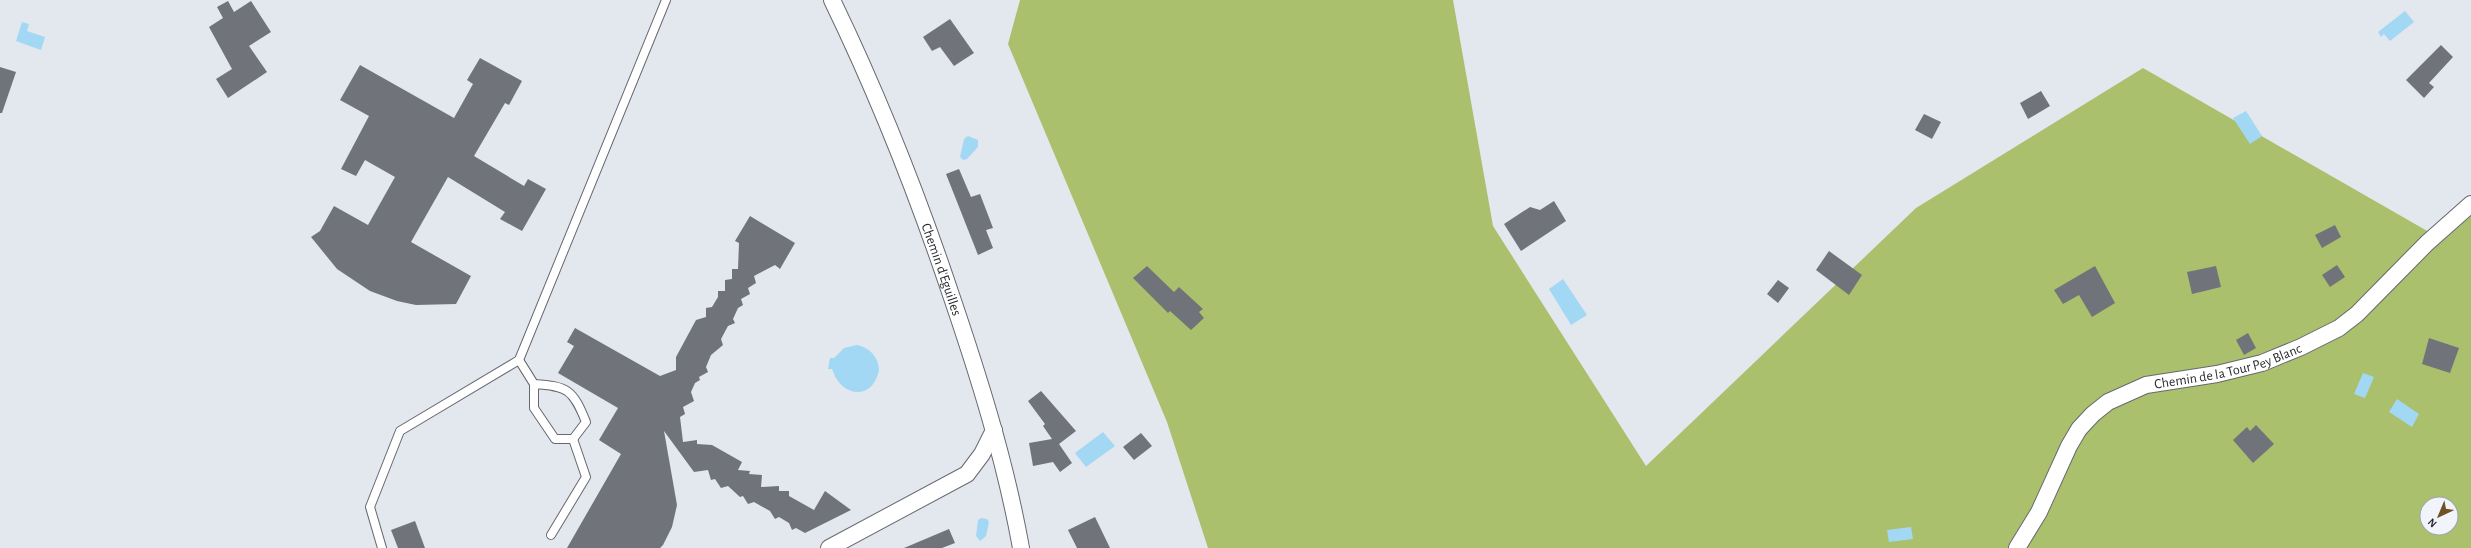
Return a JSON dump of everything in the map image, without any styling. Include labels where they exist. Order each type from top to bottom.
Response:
[{"type":"street","name":"Chemin d'Eguilles","points":[[832,0],[854,44],[923,213],[982,384],[1021,548]]},
{"type":"street","name":"Chemin de la Tour Pey Blanc","points":[[2018,548],[2039,512],[2069,446],[2079,430],[2093,414],[2108,402],[2146,385],[2217,374],[2262,362],[2301,347],[2339,328],[2356,314],[2427,243],[2471,204]]},
{"type":"street","points":[[829,548],[967,474],[982,454],[994,430]]},
{"type":"lane","points":[[382,548],[370,507],[400,431],[520,360],[666,0]]},
{"type":"lane","points":[[520,360],[534,384],[534,408],[556,438],[572,439]]},
{"type":"lane","points":[[534,384],[559,385],[577,399],[586,422],[572,439]]},
{"type":"lane","points":[[551,535],[586,477],[572,439]]},
{"type":"green space","points":[[1020,0],[1453,0],[1493,226],[1646,466],[1916,208],[2143,68],[2429,232],[2471,199],[2471,548],[1208,548],[1167,422],[1008,44]]},
{"type":"water","points":[[2405,11],[2414,22],[2390,41],[2384,34],[2381,37],[2378,32]]},
{"type":"water","points":[[22,22],[29,24],[27,31],[45,37],[41,50],[16,41]]},
{"type":"water","points":[[2246,111],[2262,136],[2250,144],[2233,118]]},
{"type":"water","points":[[968,136],[978,140],[978,147],[967,159],[963,160],[960,157],[964,139]]},
{"type":"water","points":[[1563,279],[1587,315],[1571,325],[1549,289]]},
{"type":"water","points":[[857,345],[866,348],[872,353],[877,361],[879,370],[876,380],[870,387],[864,391],[857,392],[842,386],[836,379],[832,369],[828,369],[830,358],[834,358],[844,348]]},
{"type":"water","points":[[2363,373],[2374,377],[2365,398],[2354,394]]},
{"type":"water","points":[[2397,399],[2419,414],[2412,427],[2389,412]]},
{"type":"water","points":[[1103,432],[1115,446],[1086,467],[1075,453]]},
{"type":"water","points":[[981,518],[987,519],[989,522],[986,536],[980,541],[976,536],[978,520]]},
{"type":"water","points":[[1911,527],[1913,539],[1889,542],[1887,530]]},
{"type":"building","points":[[228,1],[234,12],[251,1],[271,32],[249,46],[267,72],[228,98],[216,79],[232,69],[209,27],[223,18],[217,7]]},
{"type":"building","points":[[950,19],[974,53],[954,66],[940,47],[932,51],[923,37]]},
{"type":"building","points":[[2441,45],[2453,57],[2429,83],[2434,87],[2424,98],[2406,80]]},
{"type":"building","points":[[480,58],[522,81],[509,105],[505,103],[474,156],[524,186],[528,179],[546,189],[522,231],[500,219],[505,212],[448,177],[411,242],[471,276],[456,304],[416,305],[397,301],[370,291],[337,269],[311,237],[320,231],[334,206],[368,225],[395,177],[365,160],[356,176],[341,169],[369,116],[340,100],[360,65],[454,118],[473,84],[467,80]]},
{"type":"building","points":[[0,67],[16,72],[2,113],[0,113]]},
{"type":"building","points":[[2041,91],[2050,106],[2028,119],[2020,103]]},
{"type":"building","points":[[1924,114],[1941,122],[1932,139],[1915,130]]},
{"type":"building","points":[[959,169],[971,197],[980,194],[993,228],[986,230],[993,248],[978,255],[946,174]]},
{"type":"building","points":[[1554,201],[1566,221],[1521,251],[1504,224],[1530,207],[1540,210]]},
{"type":"building","points":[[750,216],[795,243],[780,269],[775,265],[754,276],[756,283],[748,288],[750,294],[741,299],[743,305],[738,308],[733,319],[735,323],[728,326],[721,339],[723,345],[711,355],[706,367],[708,372],[699,377],[700,380],[695,383],[691,392],[694,401],[683,407],[685,414],[680,417],[683,442],[697,440],[697,444],[712,445],[742,462],[738,470],[750,471],[749,474],[762,475],[761,487],[779,486],[779,491],[789,491],[789,496],[814,510],[825,491],[851,510],[805,533],[796,528],[792,530],[789,523],[779,517],[775,519],[770,511],[754,502],[748,504],[743,496],[740,497],[728,486],[721,488],[715,479],[711,480],[708,470],[694,472],[664,431],[677,505],[672,527],[663,545],[660,548],[567,548],[621,454],[599,440],[618,408],[558,373],[574,346],[567,342],[575,328],[660,376],[676,370],[676,357],[696,320],[706,317],[706,308],[712,307],[718,297],[718,291],[725,291],[725,280],[732,279],[732,269],[738,269],[739,243],[735,241]]},
{"type":"building","points":[[2335,225],[2341,237],[2322,248],[2315,235]]},
{"type":"building","points":[[1829,251],[1862,275],[1849,295],[1816,270]]},
{"type":"building","points":[[2337,265],[2345,277],[2330,287],[2322,275]]},
{"type":"building","points":[[1147,266],[1174,292],[1179,287],[1203,309],[1199,312],[1204,318],[1191,330],[1170,311],[1168,313],[1133,278]]},
{"type":"building","points":[[2095,266],[2115,303],[2092,317],[2079,295],[2063,304],[2054,290]]},
{"type":"building","points":[[2216,266],[2221,287],[2192,294],[2187,272]]},
{"type":"building","points":[[1778,280],[1789,288],[1778,303],[1767,294]]},
{"type":"building","points":[[2248,333],[2256,348],[2244,355],[2236,340]]},
{"type":"building","points":[[2429,338],[2459,348],[2450,373],[2422,364]]},
{"type":"building","points":[[1041,391],[1076,431],[1059,444],[1072,463],[1060,472],[1053,462],[1033,466],[1029,443],[1052,439],[1043,426],[1045,424],[1028,401]]},
{"type":"building","points":[[2256,425],[2274,444],[2253,463],[2233,440],[2247,427],[2250,431]]},
{"type":"building","points":[[1141,433],[1152,446],[1134,460],[1123,447]]},
{"type":"building","points":[[1095,517],[1110,548],[1077,548],[1068,530]]},
{"type":"building","points":[[415,521],[425,548],[398,548],[391,530]]},
{"type":"building","points":[[949,529],[955,543],[942,548],[904,548]]}]
